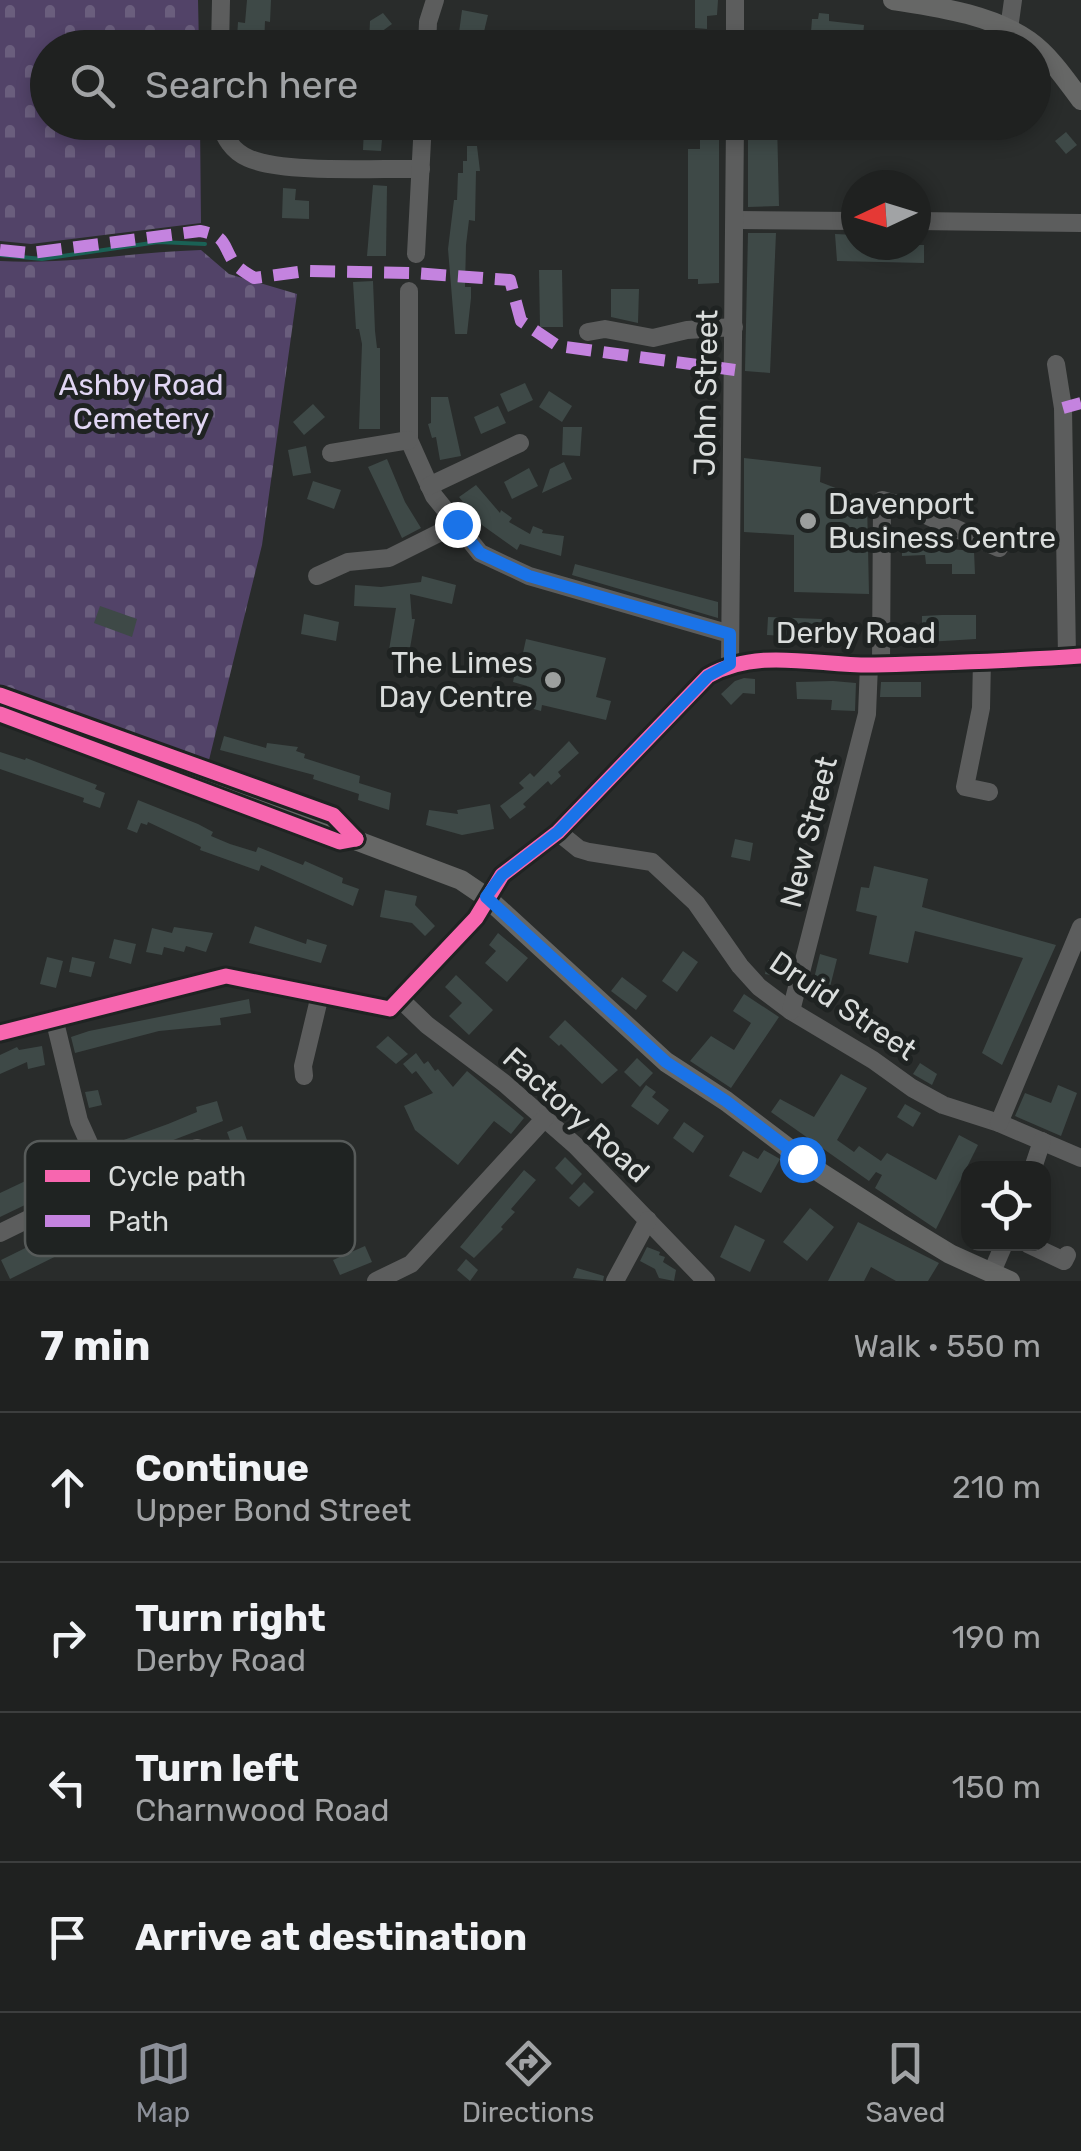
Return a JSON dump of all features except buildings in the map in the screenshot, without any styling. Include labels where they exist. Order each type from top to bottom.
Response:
[{"type":"main road","points":[[892,0],[970,15],[1009,29]]},
{"type":"main road","points":[[1051,63],[1081,100]]},
{"type":"main road","points":[[0,706],[461,880],[486,897],[666,1062],[900,1224],[950,1254],[1001,1276]]},
{"type":"street","points":[[221,30],[222,0]]},
{"type":"street","points":[[428,30],[435,0]]},
{"type":"street","points":[[735,0],[735,30]]},
{"type":"street","points":[[1009,29],[1013,0]]},
{"type":"street","points":[[227,140],[245,157],[258,162],[420,169]]},
{"type":"street","points":[[416,254],[422,140]]},
{"type":"street","name":"John Street","points":[[730,664],[735,140]]},
{"type":"street","points":[[735,220],[841,221]]},
{"type":"street","points":[[931,221],[1081,223]]},
{"type":"street","points":[[409,291],[409,440],[429,486],[480,553],[529,576],[730,634]]},
{"type":"street","points":[[588,332],[605,329],[653,338],[687,330],[734,327]]},
{"type":"street","points":[[1056,364],[1063,408],[1074,656]]},
{"type":"street","points":[[331,453],[409,440]]},
{"type":"street","points":[[429,486],[520,443]]},
{"type":"street","name":"New Street","points":[[791,1011],[867,714],[875,664],[882,500],[908,507],[999,548]]},
{"type":"street","points":[[316,576],[348,562],[390,558],[457,524]]},
{"type":"street","name":"Derby Road","points":[[730,664],[753,660],[875,664],[1074,656]]},
{"type":"street","points":[[982,660],[981,708],[965,787],[989,792]]},
{"type":"street","points":[[0,1033],[226,976],[386,1010],[402,1000],[476,918],[502,875],[558,832],[708,676],[730,664]]},
{"type":"street","name":"Druid Street","points":[[558,832],[579,849],[652,862],[696,903],[749,978],[791,1011],[943,1104],[1081,1158]]},
{"type":"street","points":[[999,1123],[1079,934]]},
{"type":"street","points":[[304,1076],[320,995]]},
{"type":"street","name":"Factory Road","points":[[402,1000],[545,1118],[617,1184],[706,1281]]},
{"type":"street","points":[[54,1018],[79,1121],[88,1141]]},
{"type":"street","points":[[376,1281],[411,1264],[545,1118]]},
{"type":"street","points":[[1035,1161],[1042,1140]]},
{"type":"street","points":[[616,1281],[648,1220]]},
{"type":"street","points":[[0,1233],[25,1221]]},
{"type":"street","points":[[1001,1276],[1003,1251]]},
{"type":"street","points":[[1043,1251],[1064,1261],[1067,1255]]},
{"type":"green space","points":[[0,0],[198,0],[199,30],[30,30],[30,140],[200,140],[201,223],[31,244],[0,241]]},
{"type":"green space","name":"Ashby Road Cemetery","points":[[201,250],[229,274],[297,294],[262,545],[208,764],[0,687],[0,261]]},
{"type":"waterway","points":[[0,255],[42,259],[158,242],[205,244]]},
{"type":"marked path","points":[[0,250],[31,253],[200,231],[219,238],[234,263],[254,278],[306,271],[510,280],[521,321],[558,346],[735,370]]},
{"type":"marked path","points":[[1063,408],[1081,403]]},
{"type":"cycle path","points":[[0,1033],[226,976],[390,1009],[476,918],[502,875],[558,832],[708,676],[727,667],[768,660],[873,665],[1081,656]]},
{"type":"cycle path","points":[[0,695],[333,815],[356,839]]},
{"type":"cycle path","points":[[0,714],[340,842],[356,839]]},
{"type":"place","name":"Davenport Business Centre","points":[[808,521]]},
{"type":"place","name":"The Limes Day Centre","points":[[553,680]]},
{"type":"route","points":[[457,524],[480,553],[529,576],[730,634],[730,664],[708,676],[558,832],[502,875],[486,897],[666,1062],[726,1101],[802,1159]]}]
